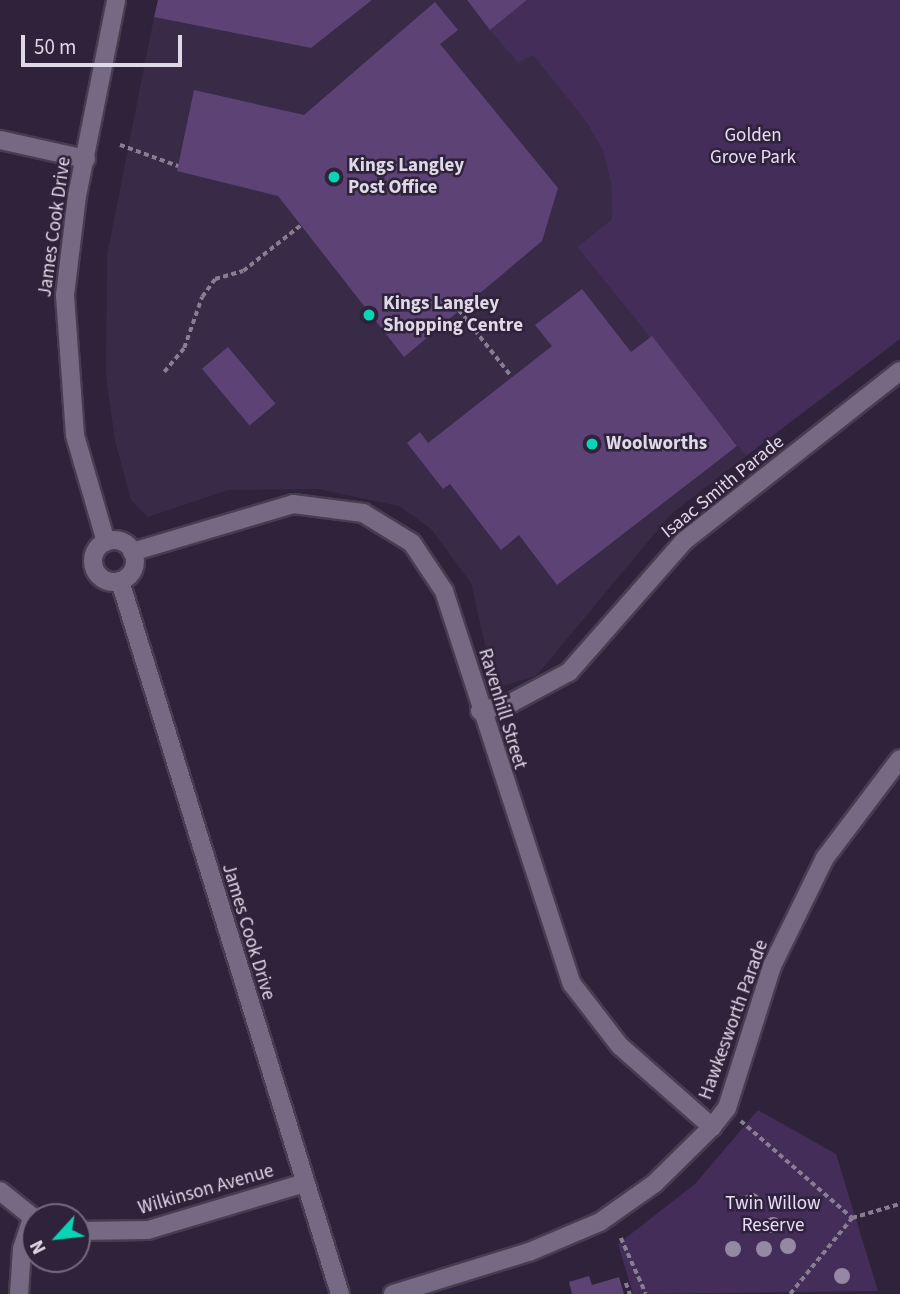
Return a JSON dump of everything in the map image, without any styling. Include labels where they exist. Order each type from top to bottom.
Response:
[{"type":"street","name":"James Cook Drive","points":[[106,542],[82,474],[67,374],[66,285],[116,0]]},
{"type":"street","points":[[0,140],[86,159]]},
{"type":"street","name":"Isaac Smith Parade","points":[[480,711],[511,703],[569,672],[684,541],[900,371]]},
{"type":"street","name":"Ravenhill Street","points":[[132,552],[293,504],[363,513],[412,543],[430,566],[443,591],[480,711],[572,984],[620,1045],[712,1127]]},
{"type":"street","points":[[106,542],[120,542],[132,552],[133,568],[120,581],[103,579],[94,570],[95,552],[106,542]]},
{"type":"street","name":"James Cook Drive","points":[[120,581],[340,1294]]},
{"type":"street","name":"Hawkesworth Parade","points":[[393,1294],[529,1252],[600,1222],[655,1183],[712,1127],[727,1108],[772,966],[819,870],[900,759]]},
{"type":"street","name":"Wilkinson Avenue","points":[[91,1231],[148,1230],[305,1183]]},
{"type":"street","points":[[0,1191],[21,1208]]},
{"type":"street","points":[[19,1294],[21,1265]]},
{"type":"path","points":[[120,145],[178,166]]},
{"type":"path","points":[[164,372],[184,348],[202,296],[215,279],[243,271],[301,225]]},
{"type":"path","points":[[459,310],[512,377]]},
{"type":"path","points":[[727,1108],[852,1218]]},
{"type":"path","points":[[790,1294],[852,1218],[900,1204]]},
{"type":"path","points":[[621,1238],[646,1294]]},
{"type":"path","points":[[626,1283],[629,1294]]},
{"type":"shaded area","name":"Kings Langley Shopping Centre","points":[[372,0],[467,0],[518,63],[533,54],[585,120],[603,151],[611,184],[612,219],[577,247],[746,456],[670,515],[536,676],[503,686],[488,658],[471,583],[431,529],[399,506],[318,489],[228,490],[148,517],[131,500],[115,441],[106,376],[107,255],[154,17],[311,48]]},
{"type":"green space","name":"Golden Grove Park","points":[[527,0],[900,0],[900,339],[746,456],[577,247],[612,219],[611,184],[603,151],[585,120],[533,55],[518,63],[490,30]]},
{"type":"green space","name":"Twin Willow Reserve","points":[[758,1110],[836,1154],[878,1291],[633,1294],[618,1244],[695,1184]]},
{"type":"building","points":[[158,0],[372,0],[311,48],[154,17]]},
{"type":"building","points":[[467,0],[527,0],[490,30]]},
{"type":"building","points":[[435,2],[458,30],[440,44],[558,188],[542,241],[404,357],[278,196],[177,171],[194,90],[304,115]]},
{"type":"building","points":[[582,289],[631,352],[652,336],[737,446],[557,585],[519,535],[501,550],[450,484],[443,489],[407,443],[420,432],[428,443],[552,346],[535,325]]},
{"type":"building","points":[[228,347],[276,404],[250,426],[202,369]]},
{"type":"building","points":[[589,1276],[592,1285],[619,1277],[624,1294],[572,1294],[569,1282]]},
{"type":"place","name":"Kings Langley Post Office","points":[[334,177]]},
{"type":"place","name":"Kings Langley Shopping Centre","points":[[369,315]]},
{"type":"place","name":"Woolworths","points":[[592,444]]}]
